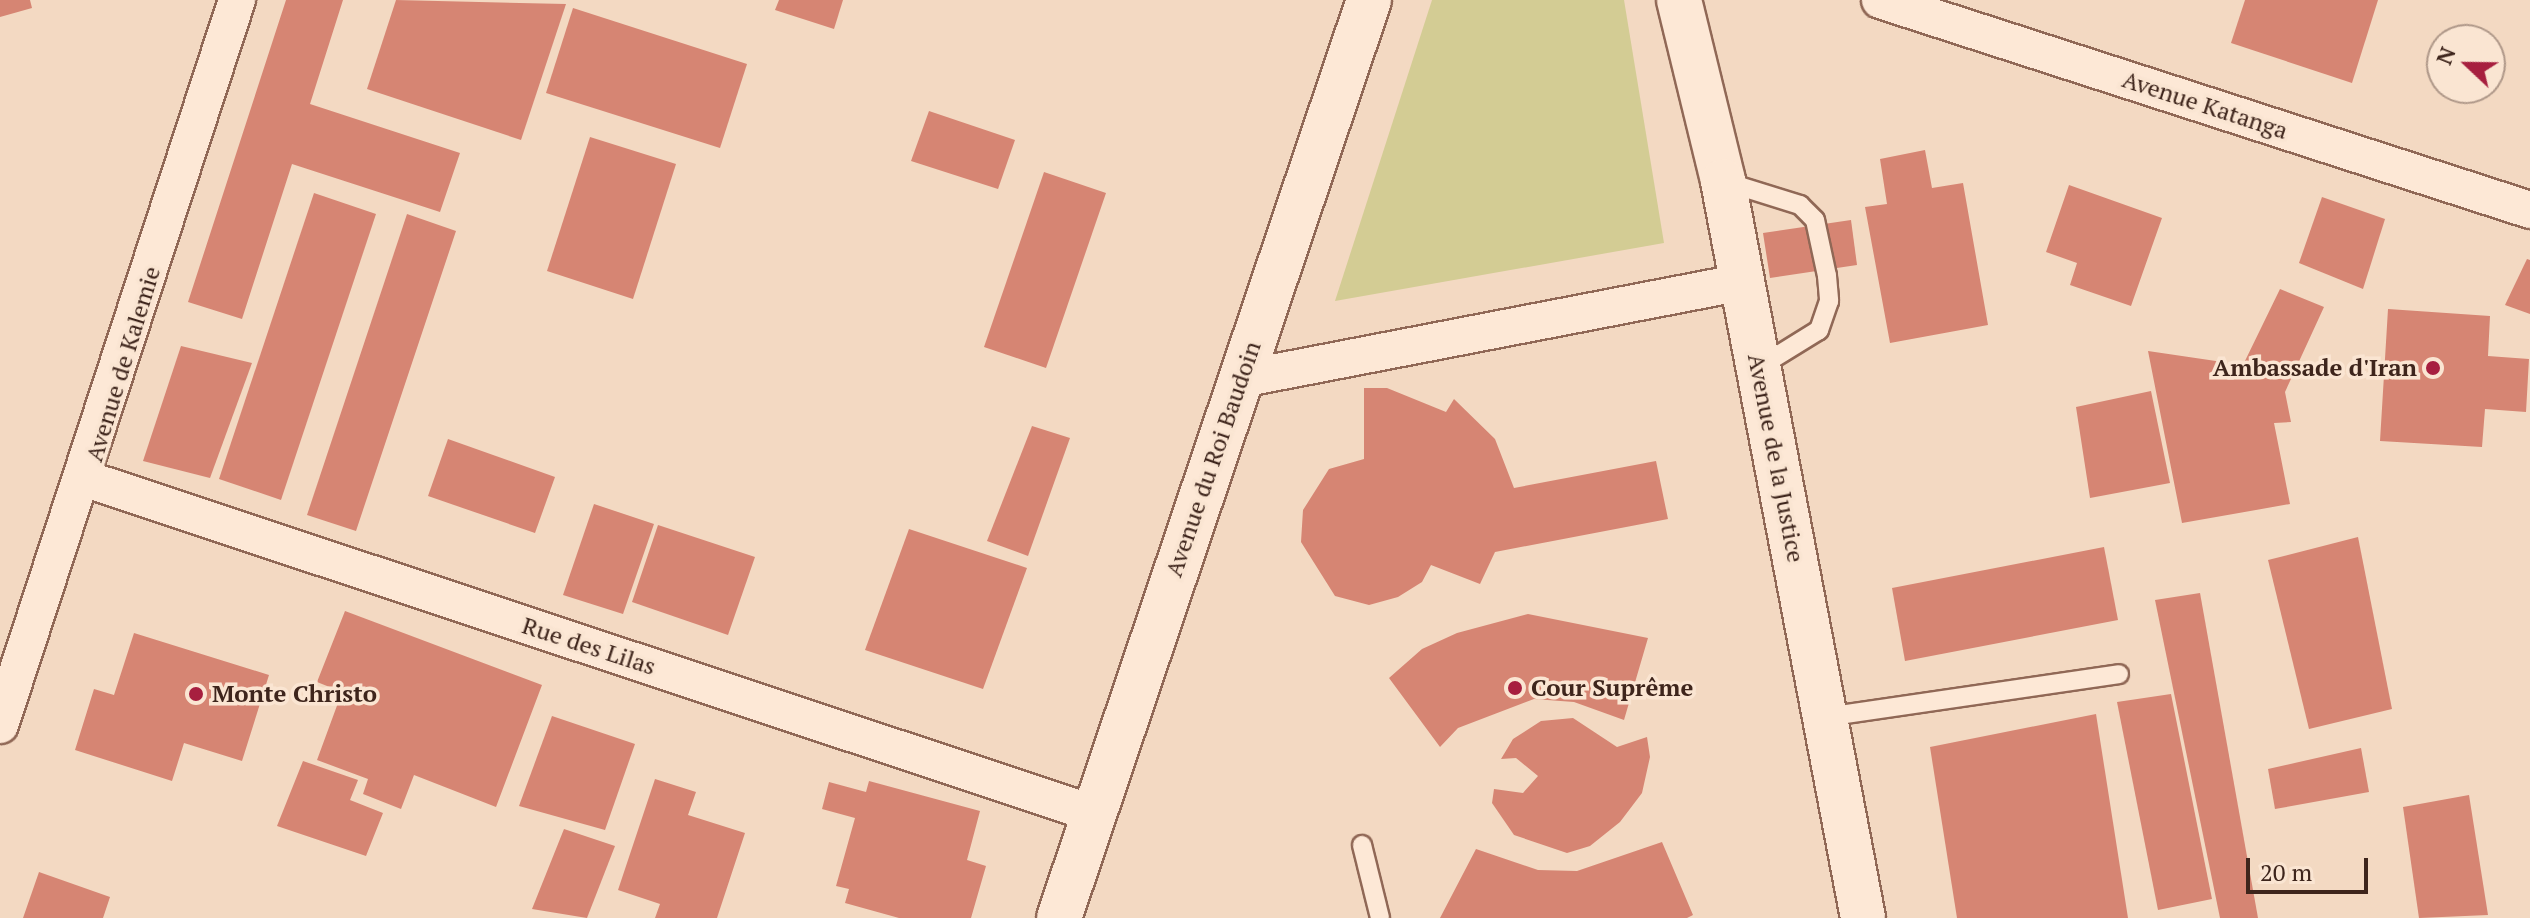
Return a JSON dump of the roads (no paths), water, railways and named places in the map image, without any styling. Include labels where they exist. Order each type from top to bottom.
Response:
[{"type":"street","name":"Avenue de Kalemie","points":[[0,725],[86,479],[237,0]]},
{"type":"street","name":"Avenue du Roi Baudoin","points":[[1059,918],[1369,0]]},
{"type":"street","name":"Avenue de la Justice","points":[[1679,0],[1723,181],[1863,918]]},
{"type":"street","name":"Avenue Katanga","points":[[1880,0],[2530,210]]},
{"type":"street","points":[[1241,379],[1743,282]]},
{"type":"street","name":"Rue des Lilas","points":[[86,479],[1092,813]]},
{"type":"lane","points":[[1723,181],[1800,205],[1815,220],[1827,276],[1829,301],[1819,330],[1759,368]]},
{"type":"lane","points":[[1825,717],[2119,674]]},
{"type":"lane","points":[[1362,845],[1380,918]]},
{"type":"place","name":"Ambassade d'Iran","points":[[2433,368]]},
{"type":"place","name":"Cour Suprême","points":[[1515,688]]},
{"type":"place","name":"Monte Christo","points":[[196,694]]}]
